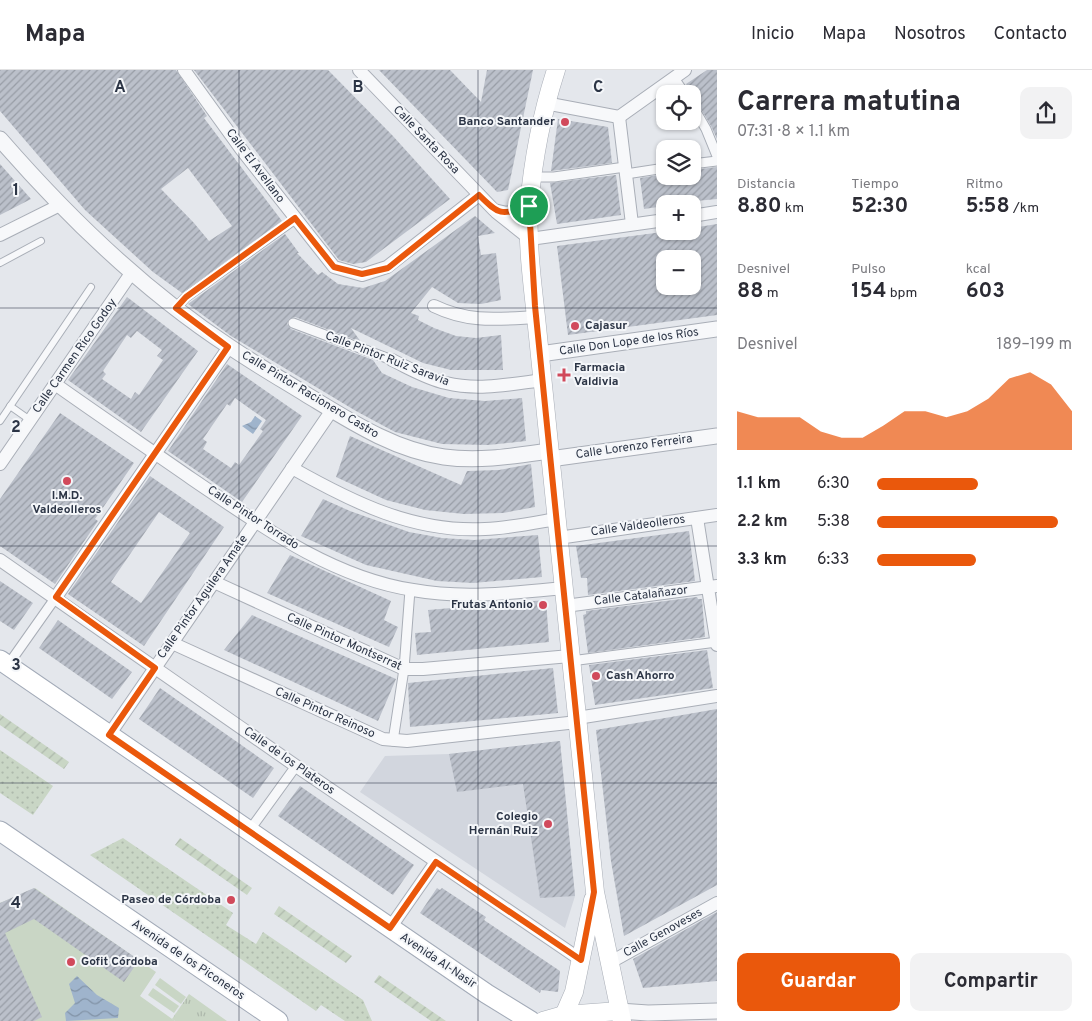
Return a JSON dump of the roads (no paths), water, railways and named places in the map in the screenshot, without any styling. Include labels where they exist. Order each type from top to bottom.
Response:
[{"type":"main road","points":[[543,1021],[564,1015],[620,1016],[594,892],[536,317],[530,239],[529,206],[545,103],[556,70]]},
{"type":"main road","name":"Avenida Al-Nasir","points":[[4,662],[390,928],[487,994],[531,1021]]},
{"type":"main road","name":"Avenida de los Piconeros","points":[[0,831],[257,1014],[278,1021]]},
{"type":"main road","points":[[564,1015],[574,992],[594,892]]},
{"type":"street","name":"Calle El Avellano","points":[[184,70],[334,267],[362,274],[388,268],[479,195]]},
{"type":"street","name":"Calle Santa Rosa","points":[[359,70],[494,210],[530,239]]},
{"type":"street","points":[[545,103],[620,117],[679,74]]},
{"type":"street","points":[[620,117],[632,224]]},
{"type":"street","points":[[701,120],[717,156]]},
{"type":"street","name":"Calle Pintor Racionero Castro","points":[[0,139],[60,205],[132,272],[176,308],[228,347],[332,410],[395,444],[443,457],[484,459],[550,455]]},
{"type":"street","points":[[701,163],[717,161]]},
{"type":"street","points":[[534,176],[554,177],[656,169]]},
{"type":"street","points":[[0,235],[60,205]]},
{"type":"street","points":[[494,210],[507,213],[529,206]]},
{"type":"street","points":[[701,215],[717,212]]},
{"type":"street","points":[[176,308],[186,297],[295,218]]},
{"type":"street","points":[[530,239],[656,221]]},
{"type":"street","name":"Calle Carmen Rico Godoy","points":[[0,464],[132,272]]},
{"type":"street","points":[[434,306],[459,317],[474,319],[536,317]]},
{"type":"street","name":"Calle Pintor Ruiz Saravia","points":[[293,323],[392,360],[446,383],[486,387],[543,380]]},
{"type":"street","name":"Calle Don Lope de los Ríos","points":[[540,354],[717,329]]},
{"type":"street","points":[[4,662],[56,597],[228,347]]},
{"type":"street","name":"Calle Pintor Torrado","points":[[55,384],[255,522],[314,556],[350,572],[410,590],[476,595],[564,588]]},
{"type":"street","name":"Calle Pintor Aguilera Amate","points":[[109,735],[332,410]]},
{"type":"street","name":"Calle Lorenzo Ferreira","points":[[550,455],[717,436]]},
{"type":"street","points":[[292,468],[359,504],[409,521],[449,528],[484,529],[556,519]]},
{"type":"street","name":"Calle Valdeolleros","points":[[558,538],[717,515]]},
{"type":"street","points":[[571,658],[717,644],[713,587],[697,518]]},
{"type":"street","name":"Calle de los Plateros","points":[[0,560],[56,597],[296,766],[581,960]]},
{"type":"street","name":"Calle Pintor Montserrat","points":[[214,582],[404,669],[571,658]]},
{"type":"street","name":"Calle Catalañazor","points":[[565,606],[713,587]]},
{"type":"street","points":[[393,741],[404,669],[410,590]]},
{"type":"street","name":"Calle Pintor Reinoso","points":[[172,644],[373,735],[393,741],[442,738],[577,720],[717,696]]},
{"type":"street","points":[[249,831],[296,766]]},
{"type":"street","points":[[390,928],[436,862]]},
{"type":"street","name":"Calle Genoveses","points":[[610,963],[717,903]]},
{"type":"street","points":[[620,1016],[648,1013],[717,1011]]},
{"type":"street","points":[[680,1021],[697,1012]]},
{"type":"lane","points":[[0,262],[41,241]]},
{"type":"lane","points":[[0,421],[91,287]]},
{"type":"lane","points":[[10,406],[30,420]]},
{"type":"water","points":[[255,416],[262,421],[253,434],[242,426],[251,422]]},
{"type":"water","points":[[77,976],[97,995],[119,1008],[118,1018],[66,1021],[65,1013],[75,1003],[69,984]]},
{"type":"place","name":"Banco Santander","points":[[565,122]]},
{"type":"place","name":"Cajasur","points":[[575,326]]},
{"type":"place","name":"Farmacia Valdivia","points":[[564,375]]},
{"type":"place","name":"I.M.D. Valdeolleros","points":[[67,481]]},
{"type":"place","name":"Frutas Antonio","points":[[543,605]]},
{"type":"place","name":"Cash Ahorro","points":[[596,676]]},
{"type":"place","name":"Colegio Hernán Ruiz","points":[[548,824]]},
{"type":"place","name":"Paseo de Córdoba","points":[[231,900]]},
{"type":"place","name":"Gofit Córdoba","points":[[71,962]]}]
